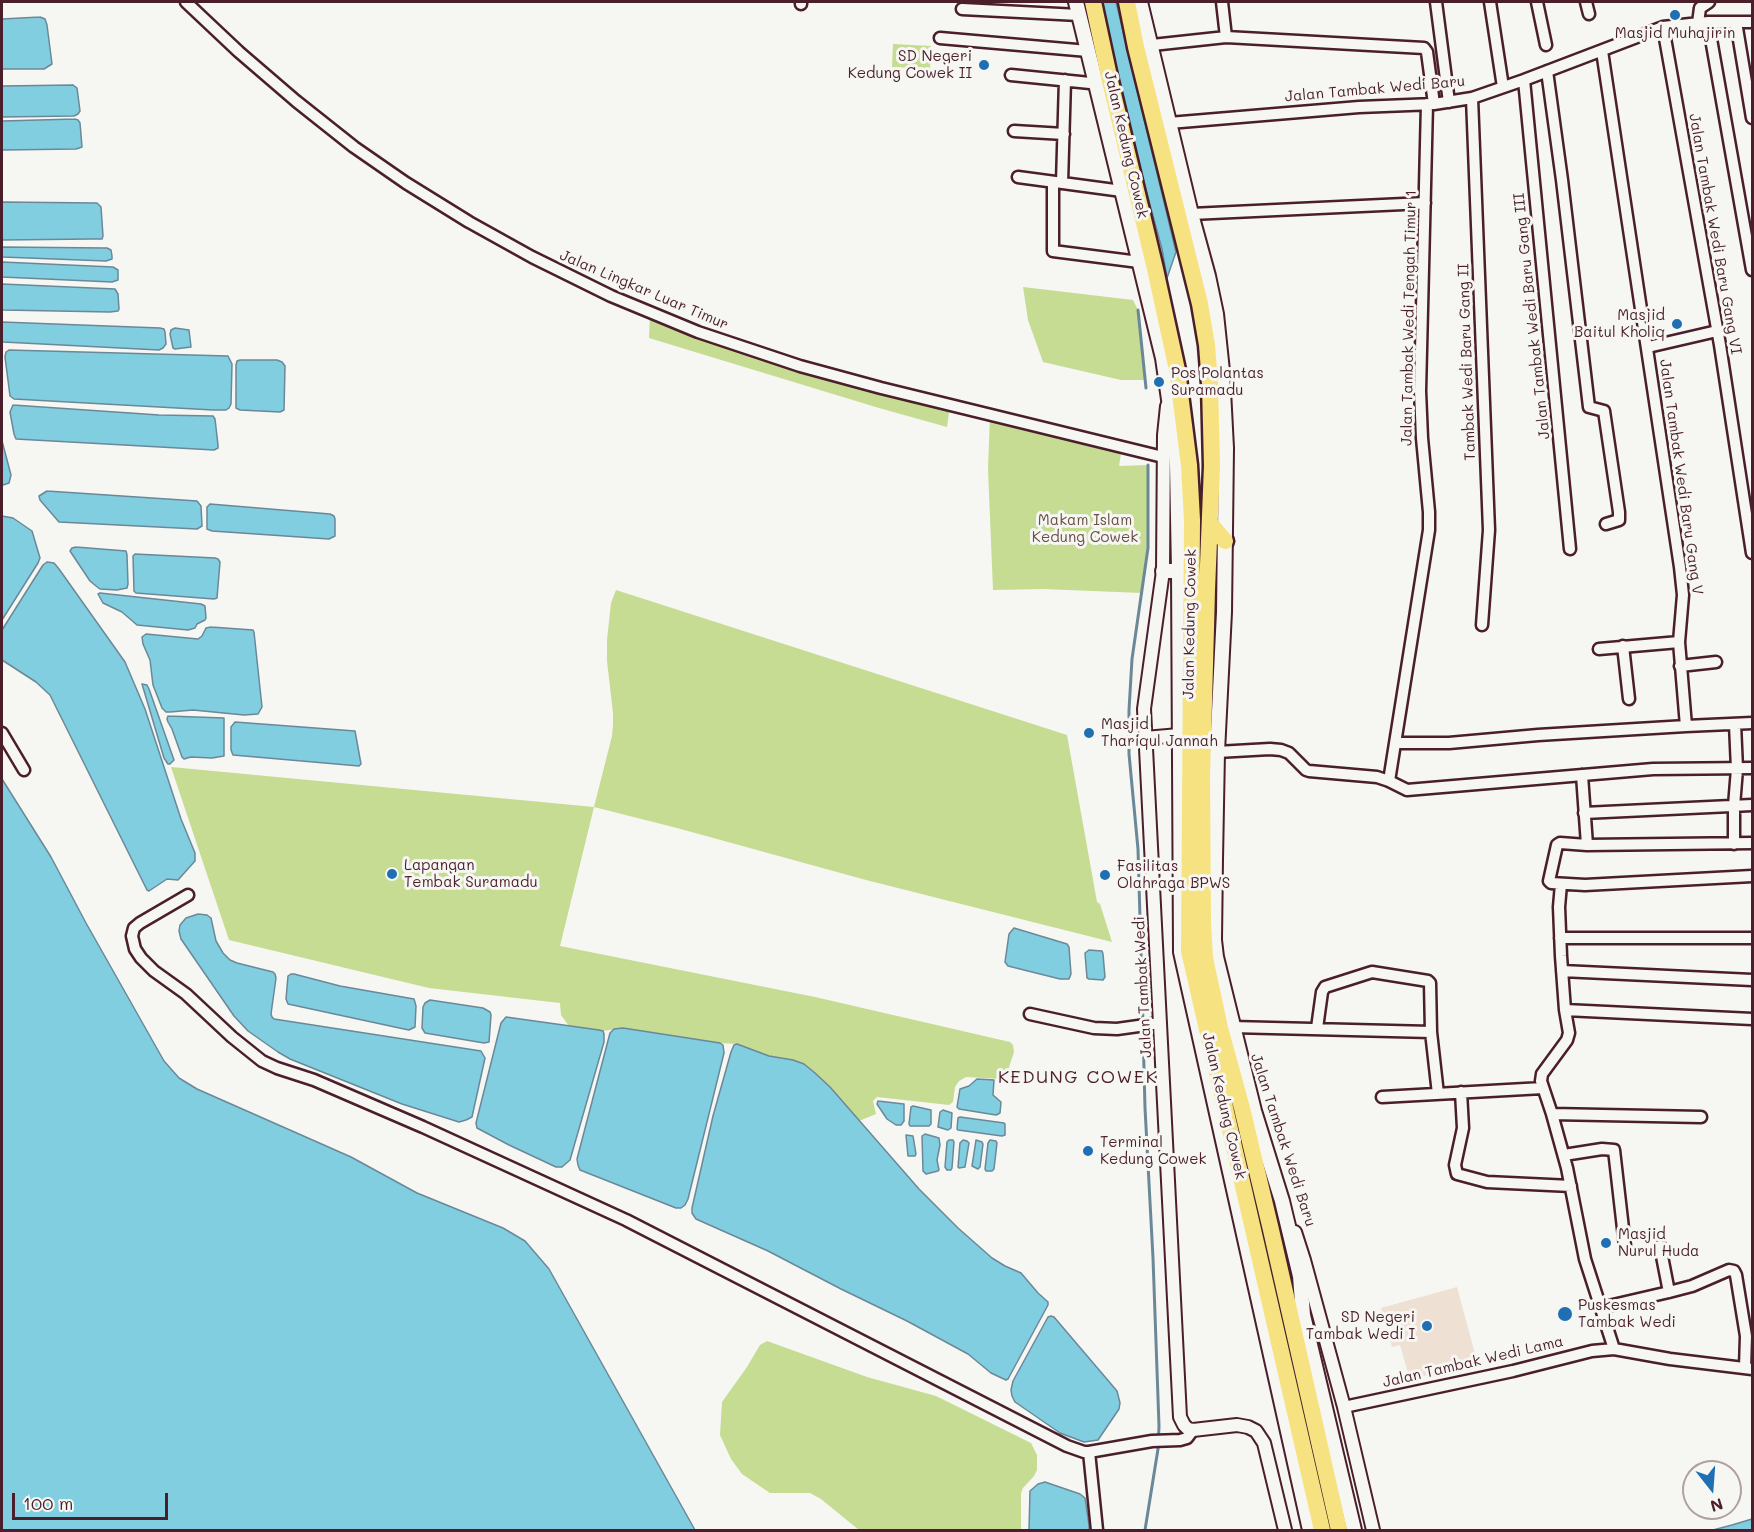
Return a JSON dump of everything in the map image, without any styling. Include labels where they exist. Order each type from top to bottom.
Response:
[{"type":"highway","name":"Jalan Kedung Cowek","points":[[1093,2],[1103,82],[1155,269],[1151,292],[1177,370],[1189,465],[1192,520],[1189,951],[1322,1530]]},
{"type":"highway","name":"Jalan Kedung Cowek","points":[[1127,2],[1143,46],[1207,345],[1212,418],[1212,466],[1202,777],[1205,958],[1220,1029],[1268,1218],[1339,1530]]},
{"type":"highway","points":[[1210,523],[1225,541]]},
{"type":"main road","name":"Jalan Kedung Cowek","points":[[1140,2],[1143,46],[1169,123],[1208,276],[1216,314],[1222,371],[1226,448],[1225,541],[1217,752]]},
{"type":"main road","name":"Jalan Kedung Cowek","points":[[1078,8],[1088,51],[1103,82],[1122,191],[1140,262],[1151,292],[1163,358],[1177,464],[1179,934],[1183,968],[1310,1530]]},
{"type":"main road","points":[[1163,571],[1179,571]]},
{"type":"main road","name":"Jalan Tambak Wedi Baru","points":[[1217,752],[1215,957],[1254,1112],[1282,1201]]},
{"type":"main road","points":[[1282,1201],[1300,1276],[1303,1315],[1354,1530]]},
{"type":"street","name":"Jalan Lingkar Luar Timur","points":[[186,2],[296,101],[354,147],[406,183],[532,257],[611,296],[698,332],[800,366],[1163,457]]},
{"type":"street","points":[[1143,46],[1226,37],[1222,2]]},
{"type":"street","points":[[1436,2],[1449,99]]},
{"type":"street","points":[[1490,2],[1503,87]]},
{"type":"street","points":[[1536,2],[1546,45]]},
{"type":"street","points":[[1586,2],[1589,14]]},
{"type":"street","points":[[1703,4],[1703,22],[1752,270]]},
{"type":"street","points":[[962,9],[1078,8]]},
{"type":"street","name":"Jalan Tambak Wedi Baru","points":[[1169,123],[1359,106],[1430,104],[1449,99],[1472,98],[1664,27],[1703,22],[1752,22]]},
{"type":"street","points":[[1736,22],[1752,118]]},
{"type":"street","name":"Jalan Tambak Wedi Baru Gang VI","points":[[1664,27],[1717,331],[1752,553]]},
{"type":"street","name":"Jalan Tambak Wedi Tengah Timur 1","points":[[1226,37],[1425,48],[1427,52],[1430,104],[1423,233],[1420,391],[1429,530],[1389,781]]},
{"type":"street","points":[[940,38],[1088,51]]},
{"type":"street","name":"Jalan Tambak Wedi Baru Gang V","points":[[1602,51],[1648,347],[1683,595],[1679,642],[1686,726]]},
{"type":"street","points":[[1546,71],[1562,180],[1589,407],[1604,411],[1619,512],[1618,520],[1606,524]]},
{"type":"street","points":[[1011,75],[1103,82]]},
{"type":"street","points":[[1065,80],[1064,134],[1057,183],[1053,251],[1140,262]]},
{"type":"street","name":"Jalan Tambak Wedi Baru Gang III","points":[[1524,80],[1570,549]]},
{"type":"street","name":"Tambak Wedi Baru Gang II","points":[[1472,98],[1489,530],[1482,625]]},
{"type":"street","points":[[1014,131],[1064,134]]},
{"type":"street","points":[[1018,177],[1122,191]]},
{"type":"street","points":[[1191,214],[1425,203]]},
{"type":"street","points":[[1648,347],[1717,331]]},
{"type":"street","name":"Jalan Tambak Wedi","points":[[1168,392],[1163,457],[1163,571],[1144,709],[1155,1024],[1180,1417],[1184,1425],[1193,1430]]},
{"type":"street","points":[[1599,649],[1679,642]]},
{"type":"street","points":[[1623,646],[1629,699]]},
{"type":"street","points":[[1680,666],[1716,662]]},
{"type":"street","points":[[1395,743],[1449,743],[1538,735],[1752,723]]},
{"type":"street","points":[[1734,844],[1737,769],[1735,724]]},
{"type":"street","points":[[2,733],[24,770]]},
{"type":"street","points":[[1145,738],[1179,735]]},
{"type":"street","points":[[1217,752],[1281,750],[1289,753],[1309,771],[1371,777],[1415,790],[1492,781],[1653,769],[1752,768]]},
{"type":"street","points":[[1582,776],[1587,845]]},
{"type":"street","points":[[1584,813],[1752,805]]},
{"type":"street","points":[[1752,843],[1587,845],[1560,843],[1557,845],[1549,881],[1585,885],[1752,876]]},
{"type":"street","points":[[1561,884],[1560,939],[1565,1010],[1569,1031],[1568,1038],[1540,1078],[1564,1155],[1586,1259],[1614,1349]]},
{"type":"street","points":[[189,895],[140,922],[134,928],[132,936],[135,949],[154,971],[186,994],[262,1061],[314,1080],[423,1127],[626,1220],[1057,1441],[1084,1452],[1187,1438],[1193,1430],[1237,1425],[1248,1427],[1256,1431],[1264,1443],[1285,1530]]},
{"type":"street","points":[[1560,939],[1752,938]]},
{"type":"street","points":[[1562,971],[1752,980]]},
{"type":"street","points":[[1317,1028],[1323,989],[1372,972],[1429,981],[1431,1032],[1438,1094]]},
{"type":"street","points":[[1565,1010],[1752,1019]]},
{"type":"street","points":[[1030,1014],[1094,1028],[1117,1029],[1155,1024]]},
{"type":"street","points":[[1232,1027],[1431,1032]]},
{"type":"street","points":[[1382,1097],[1543,1088]]},
{"type":"street","points":[[1461,1092],[1463,1128],[1455,1165],[1457,1174],[1487,1182],[1571,1186]]},
{"type":"street","points":[[1552,1114],[1701,1117]]},
{"type":"street","points":[[1564,1155],[1602,1149],[1614,1150],[1625,1246]]},
{"type":"street","name":"Jalan Tambak Wedi Baru","points":[[1282,1201],[1304,1260],[1344,1407],[1373,1530]]},
{"type":"street","points":[[1660,1246],[1669,1292]]},
{"type":"street","points":[[1600,1308],[1692,1286],[1729,1270],[1734,1271],[1746,1336],[1749,1369]]},
{"type":"street","name":"Jalan Tambak Wedi Lama","points":[[1344,1407],[1513,1371],[1592,1351],[1614,1349],[1749,1369]]},
{"type":"street","points":[[1089,1452],[1097,1530]]},
{"type":"shaded area","name":"SD Negeri Tambak Wedi I","points":[[1457,1287],[1477,1361],[1410,1380],[1400,1345],[1392,1347],[1381,1308]]},
{"type":"green space","points":[[893,44],[931,46],[930,69],[892,67]]},
{"type":"green space","points":[[1023,287],[1133,300],[1138,310],[1146,380],[1121,380],[1043,362],[1028,320]]},
{"type":"green space","points":[[650,312],[698,332],[950,405],[947,427],[649,338]]},
{"type":"green space","name":"Makam Islam Kedung Cowek","points":[[990,415],[1122,447],[1119,466],[1148,465],[1148,548],[1142,593],[1043,589],[993,590],[988,469]]},
{"type":"green space","points":[[616,590],[1067,735],[1097,902],[1100,904],[1112,942],[866,880],[594,807],[612,736],[613,713],[607,640],[611,603]]},
{"type":"green space","name":"Lapangan Tembak Suramadu","points":[[171,767],[594,807],[560,946],[815,997],[1010,1042],[1014,1052],[1006,1076],[1001,1079],[966,1077],[955,1087],[953,1102],[949,1105],[877,1097],[873,1101],[876,1114],[859,1121],[830,1087],[804,1064],[793,1060],[769,1056],[737,1044],[623,1028],[603,1031],[569,1026],[561,1015],[560,1003],[429,988],[229,940]]},
{"type":"green space","points":[[767,1341],[867,1377],[936,1396],[1031,1443],[1037,1455],[1037,1470],[1021,1493],[1021,1530],[859,1530],[821,1499],[810,1493],[770,1493],[742,1474],[731,1459],[720,1435],[722,1402],[760,1345]]},
{"type":"water","points":[[1100,2],[1116,2],[1176,252],[1167,278],[1162,249]]},
{"type":"water","points":[[40,17],[45,19],[47,25],[52,64],[44,69],[2,69],[2,19]]},
{"type":"water","points":[[73,85],[77,88],[80,111],[74,116],[2,117],[2,86]]},
{"type":"water","points":[[75,119],[80,123],[82,147],[2,150],[2,121]]},
{"type":"water","points":[[2,202],[97,203],[101,207],[102,239],[2,240]]},
{"type":"water","points":[[2,247],[107,248],[111,250],[112,259],[106,261],[2,257]]},
{"type":"water","points":[[2,262],[113,267],[118,270],[118,280],[112,282],[2,277]]},
{"type":"water","points":[[2,284],[115,289],[118,294],[119,309],[110,312],[3,310]]},
{"type":"water","points":[[2,322],[160,328],[164,329],[166,344],[159,350],[3,342]]},
{"type":"water","points":[[175,328],[189,330],[191,347],[173,348],[170,334]]},
{"type":"water","points":[[9,350],[228,356],[232,364],[231,404],[226,410],[213,410],[14,399],[10,396],[5,357]]},
{"type":"water","points":[[240,360],[282,362],[285,366],[284,410],[280,412],[236,408],[236,365]]},
{"type":"water","points":[[13,405],[159,415],[213,416],[218,448],[214,450],[16,439],[10,412]]},
{"type":"water","points":[[2,441],[11,475],[9,483],[3,485],[2,485]]},
{"type":"water","points":[[47,491],[197,501],[201,506],[202,526],[197,529],[59,522],[40,500],[39,496]]},
{"type":"water","points":[[210,504],[330,514],[335,519],[335,536],[329,539],[212,531],[207,529],[207,507]]},
{"type":"water","points":[[2,516],[13,518],[32,531],[40,558],[2,620]]},
{"type":"water","points":[[76,547],[126,551],[127,588],[100,589],[96,586],[90,581],[70,551]]},
{"type":"water","points":[[135,554],[218,559],[220,562],[217,598],[136,593],[134,591],[133,556]]},
{"type":"water","points":[[47,562],[54,563],[59,569],[125,662],[145,709],[181,819],[195,853],[195,861],[178,880],[167,879],[149,891],[50,695],[36,682],[2,660],[2,630]]},
{"type":"water","points":[[98,594],[201,604],[205,606],[206,618],[195,628],[188,630],[137,625],[122,612],[103,603]]},
{"type":"water","points":[[206,628],[253,630],[262,707],[258,714],[244,715],[193,710],[166,712],[162,708],[153,685],[150,660],[142,637],[146,634],[198,639]]},
{"type":"water","points":[[142,684],[147,685],[149,689],[174,760],[170,764],[164,758]]},
{"type":"water","points":[[168,716],[224,718],[224,756],[184,759],[168,722]]},
{"type":"water","points":[[235,722],[355,731],[361,764],[359,766],[233,755],[231,727]]},
{"type":"water","points":[[2,779],[51,857],[164,1061],[179,1078],[197,1089],[351,1157],[417,1193],[503,1228],[525,1241],[549,1269],[695,1530],[2,1530]]},
{"type":"water","points":[[198,914],[211,918],[216,941],[230,960],[275,974],[271,1014],[274,1019],[481,1051],[485,1058],[472,1117],[459,1122],[402,1104],[290,1059],[248,1031],[234,1016],[181,939],[180,925],[186,918]]},
{"type":"water","points":[[1014,928],[1067,944],[1071,974],[1069,979],[1060,979],[1008,966],[1005,962],[1009,934]]},
{"type":"water","points":[[1089,950],[1102,951],[1105,977],[1103,980],[1087,978],[1085,953]]},
{"type":"water","points":[[291,974],[340,986],[414,999],[415,1027],[409,1030],[288,1004],[286,999],[288,976]]},
{"type":"water","points":[[430,1000],[483,1008],[490,1012],[489,1042],[425,1033],[422,1028],[423,1007]]},
{"type":"water","points":[[506,1017],[603,1031],[604,1042],[570,1160],[562,1167],[556,1167],[477,1128],[476,1123],[501,1023]]},
{"type":"water","points":[[623,1028],[723,1045],[724,1053],[688,1199],[681,1208],[580,1170],[578,1165],[577,1159],[610,1033],[614,1029]]},
{"type":"water","points":[[737,1044],[769,1056],[804,1064],[815,1073],[830,1087],[919,1189],[958,1228],[992,1258],[1021,1273],[1048,1302],[1008,1379],[991,1373],[968,1354],[907,1321],[768,1251],[696,1219],[692,1208],[713,1116],[731,1052]]},
{"type":"water","points":[[977,1079],[994,1080],[993,1095],[1001,1102],[1000,1113],[996,1115],[957,1107],[960,1089],[969,1086]]},
{"type":"water","points":[[878,1101],[904,1104],[904,1121],[901,1125],[896,1125],[887,1119],[877,1104]]},
{"type":"water","points":[[911,1107],[931,1110],[929,1126],[910,1126]]},
{"type":"water","points":[[943,1110],[952,1113],[951,1128],[948,1130],[938,1127],[940,1112]]},
{"type":"water","points":[[958,1118],[1004,1123],[1005,1135],[958,1130]]},
{"type":"water","points":[[925,1134],[939,1138],[940,1145],[937,1160],[939,1170],[926,1174],[923,1171],[922,1136]]},
{"type":"water","points":[[906,1135],[913,1136],[915,1156],[908,1156]]},
{"type":"water","points":[[949,1140],[954,1142],[952,1168],[947,1170],[945,1167]]},
{"type":"water","points":[[963,1140],[969,1143],[965,1167],[959,1168],[960,1143]]},
{"type":"water","points":[[976,1140],[983,1144],[978,1169],[972,1166]]},
{"type":"water","points":[[990,1140],[997,1143],[994,1169],[986,1171],[988,1143]]},
{"type":"water","points":[[1051,1316],[1117,1391],[1119,1409],[1098,1440],[1084,1442],[1060,1433],[1015,1402],[1012,1396],[1013,1381],[1048,1317]]},
{"type":"water","points":[[1045,1482],[1080,1494],[1085,1498],[1089,1530],[1029,1530],[1030,1491],[1038,1484]]},
{"type":"water","points":[[1752,1519],[1752,1530],[1713,1530],[1732,1525]]},
{"type":"waterway","points":[[1138,310],[1146,388]]},
{"type":"waterway","points":[[1143,1023],[1138,849],[1129,754],[1129,710],[1132,659],[1148,548],[1148,465]]},
{"type":"waterway","points":[[1143,1029],[1159,1426],[1158,1449],[1145,1530]]},
{"type":"place","name":"Masjid Muhajirin","points":[[1675,15]]},
{"type":"place","name":"SD Negeri Kedung Cowek II","points":[[984,65]]},
{"type":"place","name":"Masjid Baitul Kholiq","points":[[1677,324]]},
{"type":"place","name":"Pos Polantas Suramadu","points":[[1159,382]]},
{"type":"place","name":"Masjid Thariqul Jannah","points":[[1089,733]]},
{"type":"place","name":"Lapangan Tembak Suramadu","points":[[392,874]]},
{"type":"place","name":"Fasilitas Olahraga BPWS","points":[[1105,875]]},
{"type":"place","name":"Terminal Kedung Cowek","points":[[1088,1151]]},
{"type":"place","name":"Masjid Nurul Huda","points":[[1606,1243]]},
{"type":"place","name":"Puskesmas Tambak Wedi","points":[[1565,1314]]},
{"type":"place","name":"SD Negeri Tambak Wedi I","points":[[1427,1326]]},
{"type":"district","name":"KEDUNG COWEK","points":[[1078,1077]]}]
